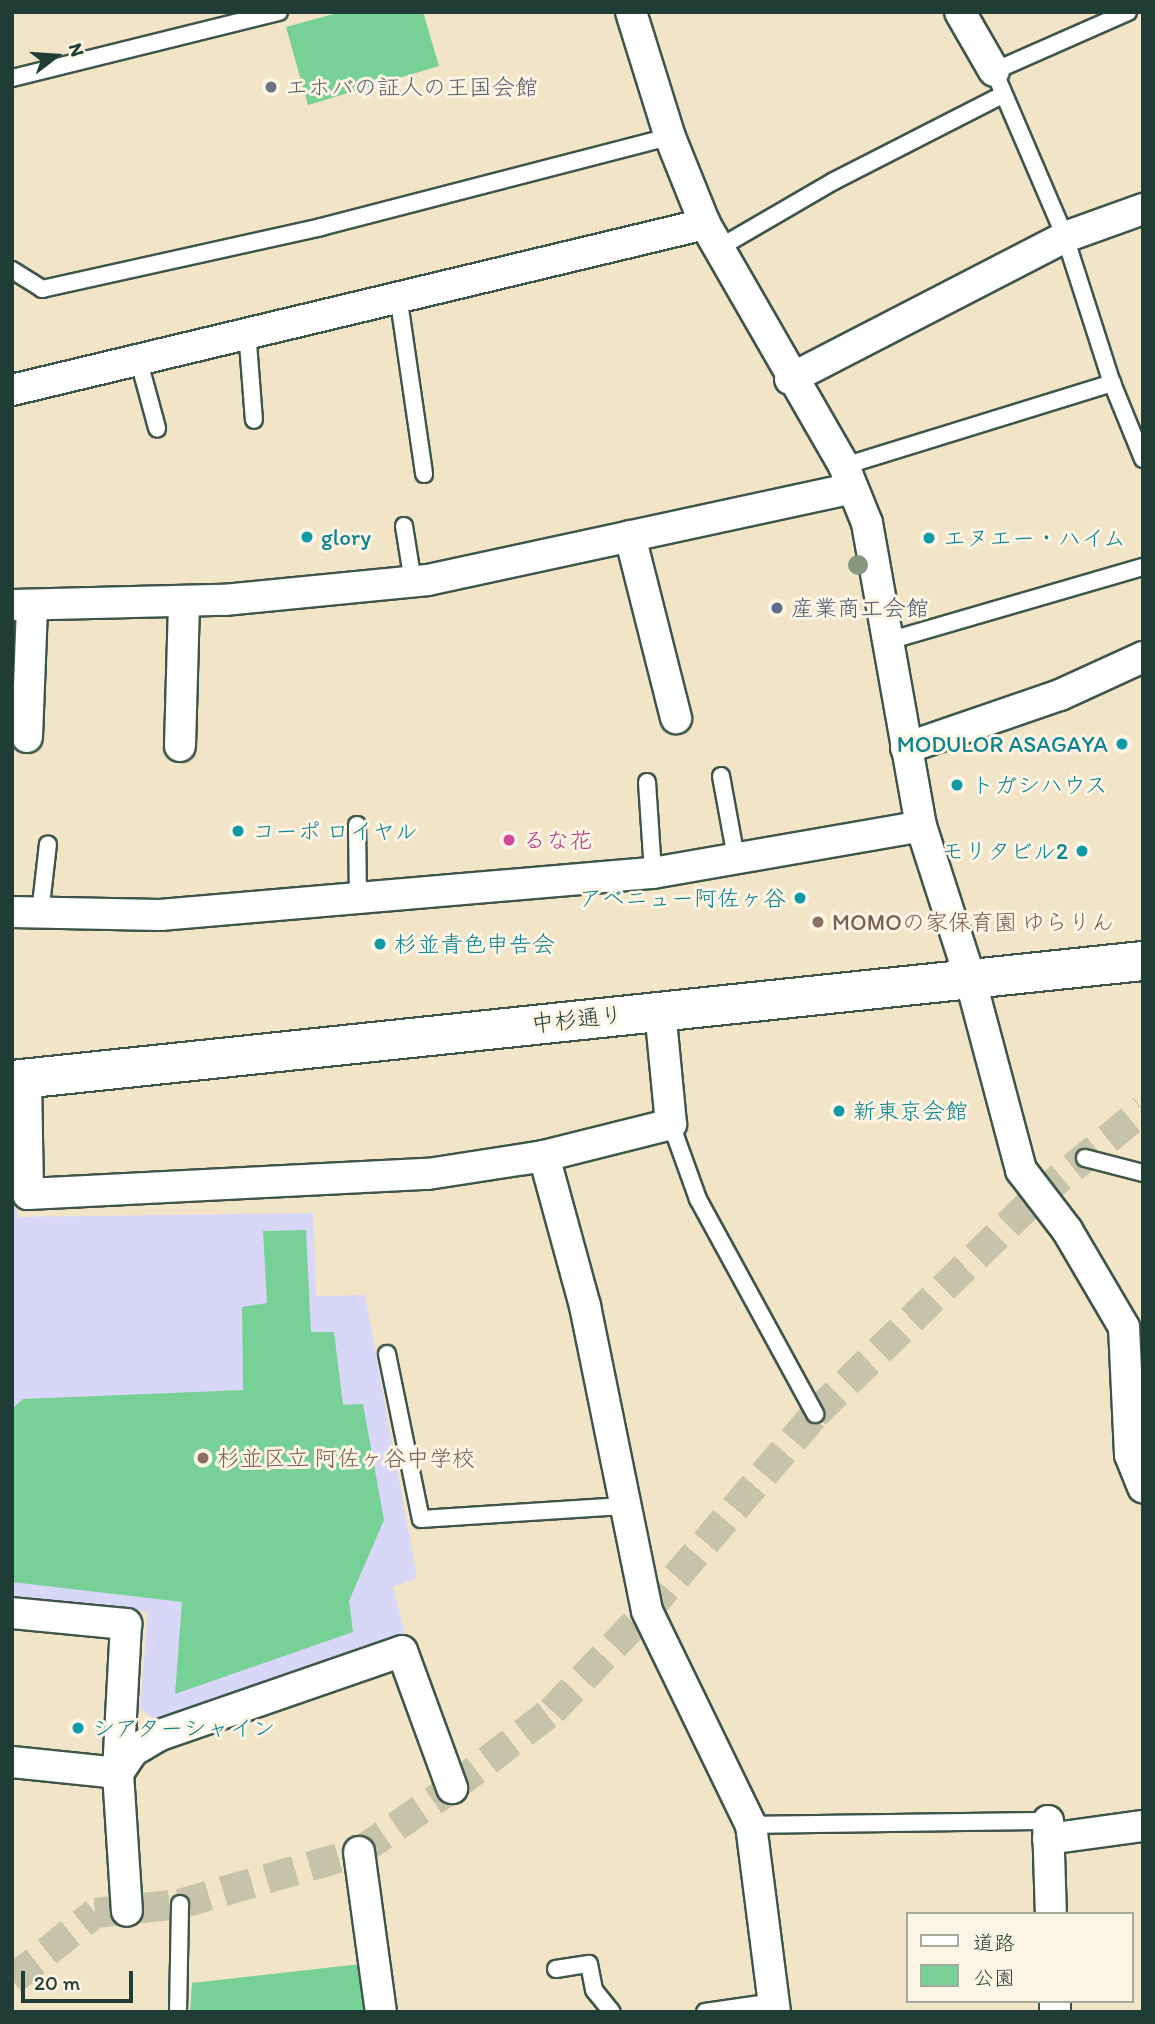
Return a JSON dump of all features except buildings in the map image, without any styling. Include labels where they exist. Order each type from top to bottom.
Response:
[{"type":"main road","name":"中杉通り","points":[[19,1080],[660,1010],[1143,961]]},
{"type":"street","points":[[631,12],[670,137],[711,237],[848,477],[867,523],[921,826],[970,978],[1021,1170],[1067,1230],[1124,1327],[1143,1488]]},
{"type":"street","points":[[960,12],[998,83]]},
{"type":"street","points":[[790,379],[1065,237],[1143,209]]},
{"type":"street","points":[[12,390],[247,330],[398,295],[711,237]]},
{"type":"street","points":[[27,737],[22,606],[184,602],[413,582],[630,536],[848,477]]},
{"type":"street","points":[[630,536],[676,718]]},
{"type":"street","points":[[180,746],[184,602]]},
{"type":"street","points":[[906,748],[1060,695],[1143,657]]},
{"type":"street","points":[[26,913],[160,915],[653,873],[921,826]]},
{"type":"street","points":[[19,1080],[28,1194],[428,1174],[544,1156],[671,1124],[660,1010]]},
{"type":"street","points":[[544,1156],[585,1306],[623,1506],[647,1611],[751,1825],[775,2007]]},
{"type":"street","points":[[12,1613],[126,1624],[118,1773],[127,1911]]},
{"type":"street","points":[[118,1773],[133,1751],[160,1735],[402,1651],[452,1788]]},
{"type":"street","points":[[12,1762],[118,1773]]},
{"type":"street","points":[[1051,1912],[1048,1830],[1143,1826]]},
{"type":"street","points":[[359,1852],[381,2012]]},
{"type":"lane","points":[[12,78],[279,12]]},
{"type":"lane","points":[[711,237],[834,181],[998,83],[1128,12]]},
{"type":"lane","points":[[998,83],[1065,237],[1112,383],[1138,436],[1143,459]]},
{"type":"lane","points":[[12,270],[42,289],[321,227],[670,137]]},
{"type":"lane","points":[[398,295],[424,474]]},
{"type":"lane","points":[[247,330],[254,419]]},
{"type":"lane","points":[[138,358],[157,428]]},
{"type":"lane","points":[[848,477],[1112,383]]},
{"type":"lane","points":[[404,526],[413,582]]},
{"type":"lane","points":[[888,641],[1143,567]]},
{"type":"lane","points":[[721,776],[736,858]]},
{"type":"lane","points":[[647,782],[653,873]]},
{"type":"lane","points":[[357,825],[358,898]]},
{"type":"lane","points":[[26,913],[48,844]]},
{"type":"lane","points":[[671,1124],[698,1199],[815,1414]]},
{"type":"lane","points":[[1085,1158],[1143,1173]]},
{"type":"lane","points":[[387,1354],[421,1519],[623,1506]]},
{"type":"lane","points":[[751,1825],[1048,1830]]},
{"type":"lane","points":[[178,2012],[180,1903]]},
{"type":"lane","points":[[556,1969],[589,1964],[594,1990],[612,2012]]},
{"type":"lane","points":[[705,2012],[775,2007]]},
{"type":"shaded area","name":"杉並区立 阿佐ヶ谷中学校","points":[[12,1184],[18,1217],[313,1213],[316,1296],[365,1295],[417,1578],[393,1587],[406,1638],[156,1722],[140,1707],[148,1612],[12,1596]]},
{"type":"green space","points":[[341,12],[423,12],[439,66],[308,105],[286,27]]},
{"type":"green space","points":[[306,1230],[311,1332],[334,1332],[343,1405],[363,1404],[384,1520],[349,1601],[353,1632],[175,1694],[182,1602],[12,1582],[12,1409],[23,1399],[243,1390],[242,1307],[267,1303],[263,1231]]},
{"type":"green space","points":[[361,1964],[365,2012],[190,2012],[192,1983]]},
{"type":"tunnel","points":[[12,1980],[95,1913],[180,1904],[359,1852],[452,1788],[552,1711],[647,1611],[815,1414],[1038,1196],[1143,1110]]},
{"type":"place","name":"エホバの証人の王国会館","points":[[271,87]]},
{"type":"place","name":"glory","points":[[307,537]]},
{"type":"place","name":"エヌエー・ハイム","points":[[929,538]]},
{"type":"place","name":"産業商工会館","points":[[777,608]]},
{"type":"place","name":"MODULOR ASAGAYA","points":[[1122,744]]},
{"type":"place","name":"トガシハウス","points":[[957,785]]},
{"type":"place","name":"コーポ ロイヤル","points":[[238,831]]},
{"type":"place","name":"るな花","points":[[509,840]]},
{"type":"place","name":"モリタビル2","points":[[1082,851]]},
{"type":"place","name":"アベニュー阿佐ヶ谷","points":[[800,898]]},
{"type":"place","name":"MOMOの家保育園 ゆらりん","points":[[818,922]]},
{"type":"place","name":"杉並青色申告会","points":[[380,944]]},
{"type":"place","name":"新東京会館","points":[[839,1111]]},
{"type":"place","name":"杉並区立 阿佐ヶ谷中学校","points":[[203,1458]]},
{"type":"place","name":"シアターシャイン","points":[[78,1728]]}]
